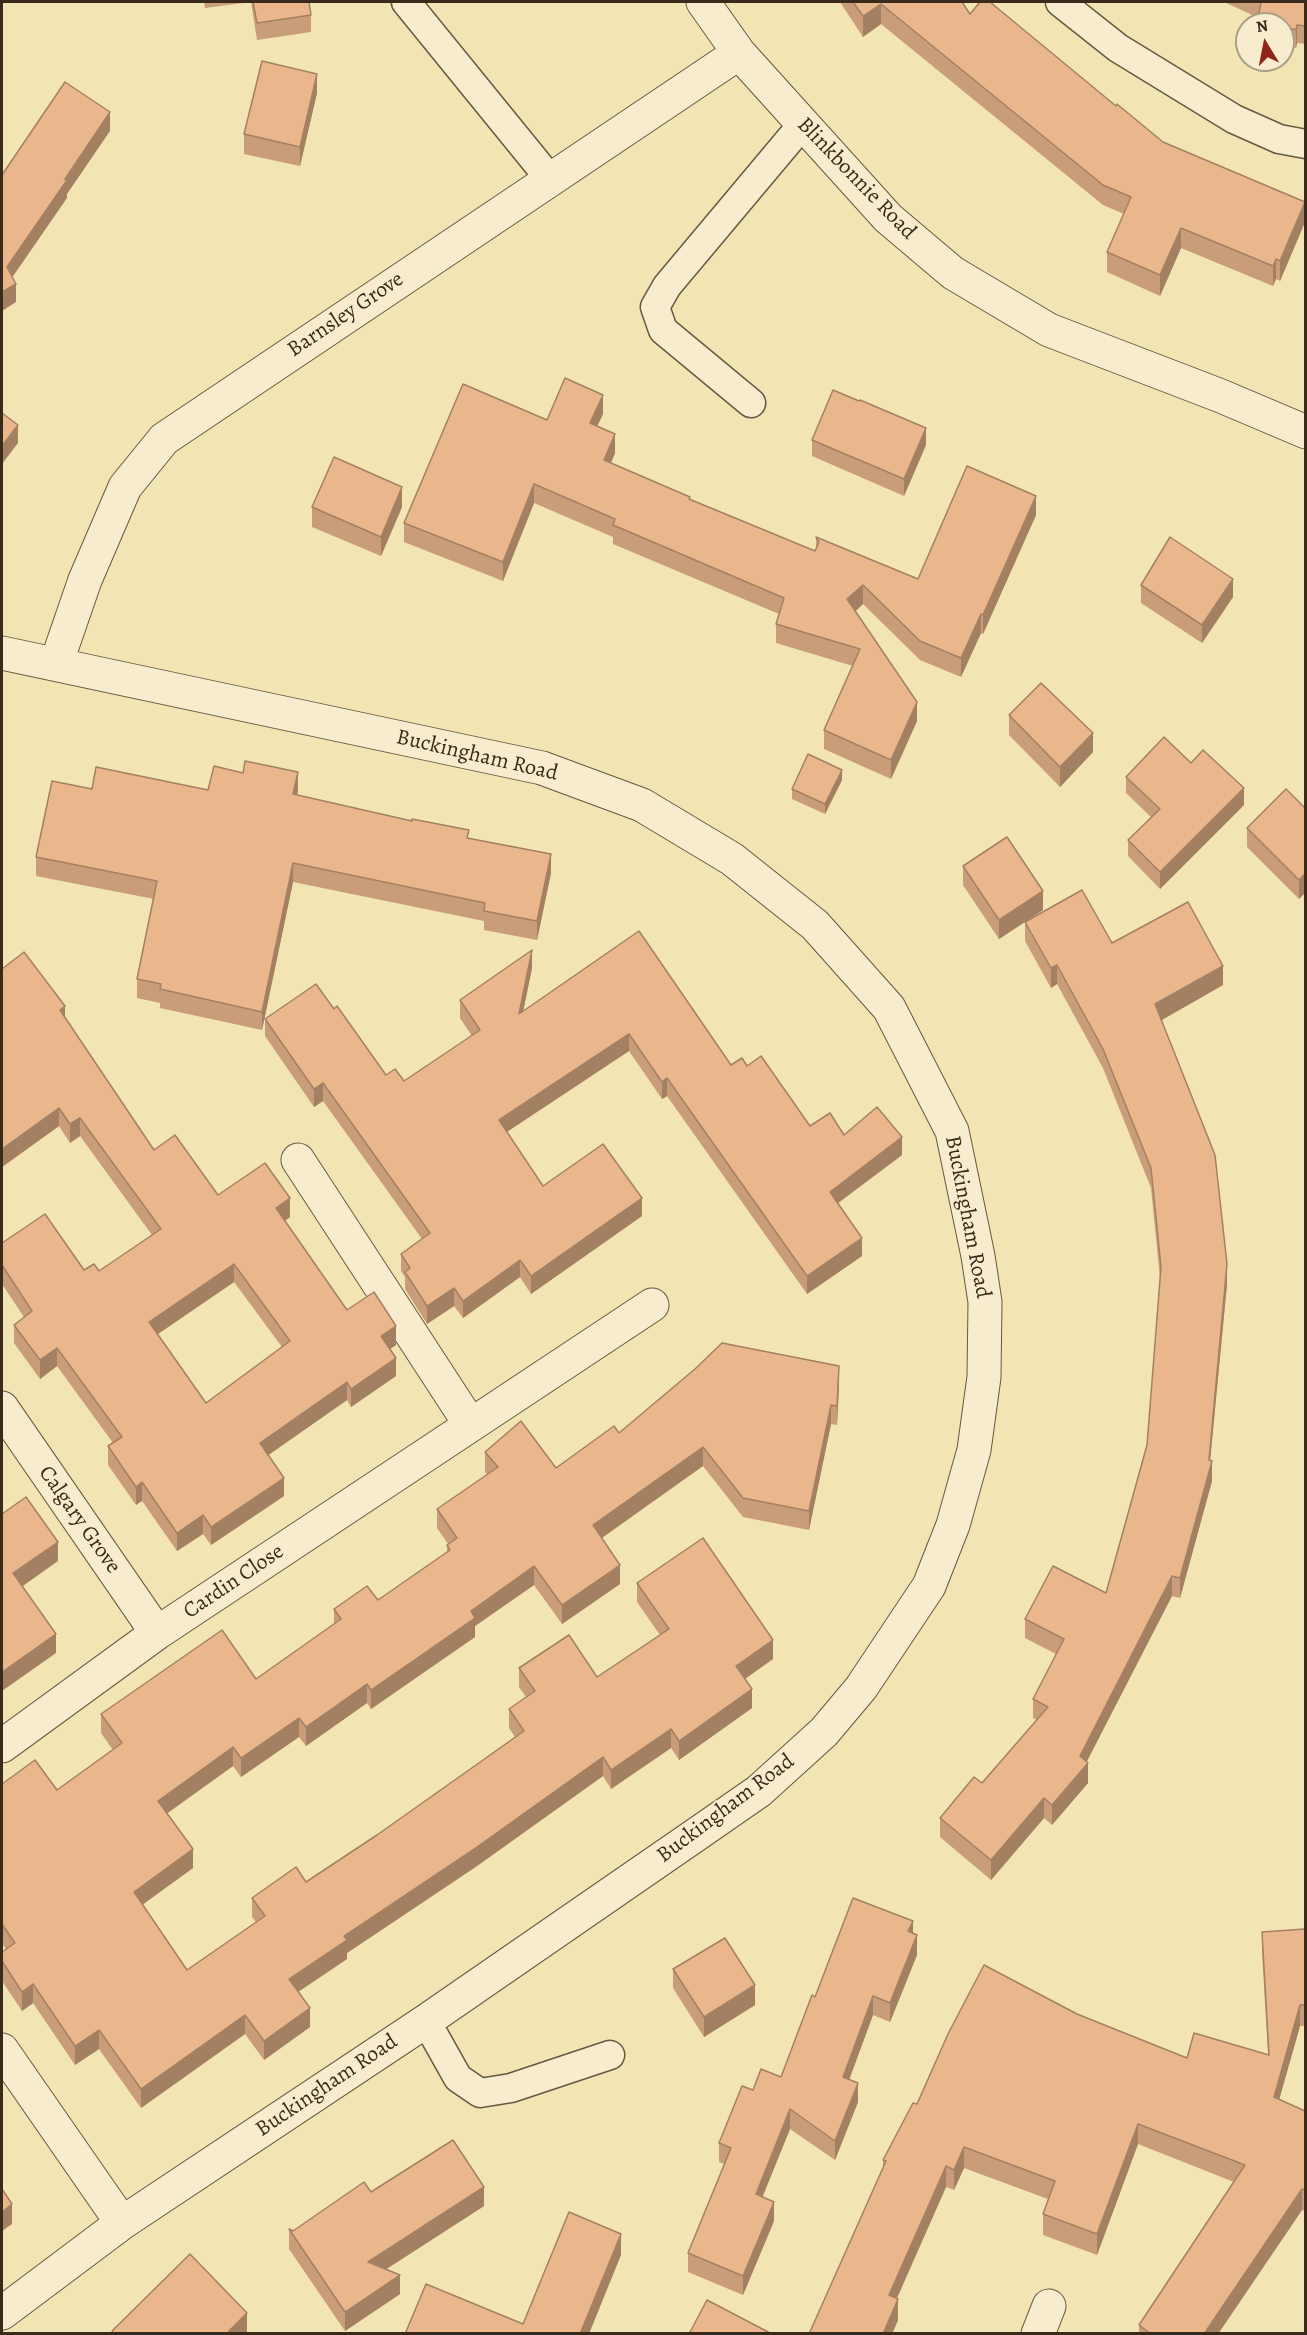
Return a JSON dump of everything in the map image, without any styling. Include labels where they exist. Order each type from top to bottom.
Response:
[{"type":"street","name":"Blinkbonnie Road","points":[[704,2],[739,54],[802,125],[888,218],[953,273],[1049,330],[1221,396],[1305,432]]},
{"type":"street","name":"Barnsley Grove","points":[[56,664],[85,580],[125,487],[164,439],[739,54]]},
{"type":"street","name":"Buckingham Road","points":[[2,653],[542,768],[642,806],[732,859],[815,925],[889,1008],[952,1131],[978,1256],[985,1302],[984,1377],[974,1450],[953,1525],[929,1586],[861,1689],[824,1732],[759,1791],[426,2021],[122,2223],[2,2313]]},
{"type":"street","points":[[298,1160],[471,1424]]},
{"type":"street","name":"Cardin Close","points":[[2,1746],[157,1633],[652,1305]]},
{"type":"street","name":"Calgary Grove","points":[[2,1408],[157,1633]]},
{"type":"street","points":[[2,2050],[122,2223]]},
{"type":"lane","points":[[406,2],[550,179]]},
{"type":"lane","points":[[1060,2],[1118,48],[1234,118],[1279,139],[1305,144]]},
{"type":"lane","points":[[751,403],[663,330],[655,307],[667,286],[802,125]]},
{"type":"lane","points":[[426,2021],[458,2078],[480,2093],[512,2088],[610,2055]]},
{"type":"building","points":[[253,2],[309,2],[311,15],[257,23]]},
{"type":"building","points":[[853,2],[962,2],[970,14],[980,2],[990,2],[1163,142],[1305,202],[1280,261],[1276,259],[1273,266],[1181,228],[1160,275],[1107,252],[1131,197],[1103,185],[881,4],[863,16]]},
{"type":"building","points":[[1261,2],[1305,2],[1305,26],[1297,25],[1295,30],[1295,12],[1259,12]]},
{"type":"building","points":[[262,61],[317,74],[300,147],[244,134]]},
{"type":"building","points":[[65,82],[110,112],[65,179],[67,180],[7,267],[16,284],[2,292],[2,175]]},
{"type":"building","points":[[565,378],[603,395],[590,423],[615,434],[604,460],[690,497],[689,499],[815,551],[819,542],[816,537],[918,579],[967,466],[1036,496],[983,615],[981,614],[961,658],[920,641],[863,585],[847,599],[917,702],[891,760],[824,730],[860,649],[776,624],[784,598],[613,525],[615,519],[534,484],[503,562],[404,523],[463,384],[547,420]]},
{"type":"building","points":[[833,390],[926,428],[904,479],[812,440]]},
{"type":"building","points":[[2,413],[18,425],[2,446]]},
{"type":"building","points":[[334,457],[402,487],[381,537],[312,507]]},
{"type":"building","points":[[1170,537],[1233,579],[1202,625],[1141,585]]},
{"type":"building","points":[[1041,683],[1093,733],[1060,767],[1009,715]]},
{"type":"building","points":[[1164,737],[1191,763],[1203,750],[1244,788],[1160,872],[1128,840],[1160,809],[1126,777]]},
{"type":"building","points":[[808,754],[842,770],[825,804],[792,789]]},
{"type":"building","points":[[245,761],[298,772],[293,794],[412,821],[412,819],[469,830],[467,838],[551,854],[537,921],[484,911],[485,903],[293,863],[262,1012],[160,989],[161,984],[137,979],[157,881],[36,857],[52,781],[92,789],[96,767],[208,790],[214,766],[243,773]]},
{"type":"building","points":[[1286,789],[1305,808],[1305,874],[1299,880],[1247,828]]},
{"type":"building","points":[[1007,837],[1043,891],[999,920],[963,866]]},
{"type":"building","points":[[1082,890],[1112,943],[1188,902],[1223,966],[1155,1004],[1215,1155],[1227,1264],[1209,1460],[1212,1461],[1180,1578],[1172,1576],[1080,1756],[1088,1763],[1052,1805],[1044,1798],[991,1860],[940,1818],[974,1777],[982,1783],[1048,1707],[1033,1699],[1064,1639],[1025,1619],[1053,1566],[1106,1593],[1147,1445],[1161,1267],[1151,1168],[1103,1049],[1057,965],[1051,968],[1025,922]]},
{"type":"building","points":[[639,931],[731,1065],[742,1058],[747,1066],[761,1056],[810,1126],[830,1113],[844,1135],[877,1107],[902,1137],[830,1192],[862,1238],[807,1276],[667,1078],[662,1082],[629,1034],[499,1120],[543,1186],[603,1144],[642,1198],[531,1276],[520,1260],[463,1301],[454,1288],[427,1306],[405,1272],[410,1268],[401,1254],[430,1233],[323,1083],[314,1089],[265,1019],[316,984],[334,1009],[337,1006],[386,1075],[395,1069],[404,1081],[480,1030],[460,1000],[532,950],[519,1014]]},
{"type":"building","points":[[24,952],[65,1006],[60,1010],[154,1150],[175,1135],[218,1195],[265,1163],[290,1198],[276,1208],[347,1310],[374,1292],[396,1326],[381,1336],[396,1358],[351,1389],[347,1382],[260,1443],[284,1478],[211,1527],[203,1515],[177,1533],[142,1482],[136,1487],[108,1446],[122,1437],[57,1348],[40,1360],[14,1325],[32,1311],[2,1265],[2,1243],[45,1214],[84,1270],[94,1264],[99,1271],[161,1229],[80,1118],[70,1124],[59,1108],[2,1149],[2,969]],"holes":[[[234,1264],[290,1341],[206,1403],[149,1322]]]},
{"type":"building","points":[[722,1343],[839,1366],[837,1406],[831,1405],[809,1511],[743,1498],[703,1447],[593,1525],[620,1565],[562,1605],[534,1566],[471,1611],[475,1618],[371,1690],[367,1684],[306,1727],[299,1718],[241,1758],[233,1747],[158,1801],[193,1849],[134,1892],[187,1970],[265,1916],[252,1898],[296,1867],[306,1882],[524,1731],[509,1709],[535,1691],[519,1668],[569,1635],[597,1677],[669,1629],[637,1583],[703,1538],[773,1640],[736,1666],[752,1689],[679,1741],[671,1729],[611,1770],[603,1757],[477,1847],[344,1936],[347,1940],[289,1979],[310,2008],[264,2041],[245,2015],[141,2089],[99,2030],[75,2046],[33,1984],[22,1992],[2,1961],[2,1952],[15,1943],[2,1924],[2,1784],[35,1760],[57,1790],[122,1743],[101,1714],[222,1630],[256,1679],[341,1619],[334,1609],[367,1586],[378,1600],[450,1550],[447,1545],[457,1538],[437,1509],[498,1467],[485,1452],[521,1421],[556,1468],[614,1426],[619,1433],[695,1369]]},
{"type":"building","points":[[26,1497],[58,1542],[13,1573],[56,1634],[2,1672],[2,1514]]},
{"type":"building","points":[[853,1898],[913,1921],[908,1931],[917,1935],[890,2003],[873,1996],[843,2077],[858,2083],[835,2141],[790,2109],[756,2194],[774,2202],[743,2276],[688,2253],[731,2148],[719,2143],[742,2086],[753,2090],[761,2069],[781,2077],[812,1995],[815,1997]]},
{"type":"building","points":[[1305,1929],[1305,2005],[1300,2005],[1274,2097],[1305,2111],[1305,2190],[1302,2189],[1204,2334],[1151,2334],[1139,2325],[1245,2165],[1138,2124],[1097,2234],[1043,2214],[1055,2181],[964,2147],[954,2170],[946,2166],[889,2295],[898,2299],[883,2334],[809,2334],[886,2161],[883,2160],[913,2103],[917,2104],[948,2034],[984,1965],[1077,2014],[1187,2058],[1194,2033],[1269,2055],[1262,1932]]},
{"type":"building","points":[[725,1938],[755,1985],[704,2017],[673,1969]]},
{"type":"building","points":[[453,2140],[484,2187],[368,2262],[400,2275],[345,2312],[289,2229],[293,2231],[364,2182],[371,2192]]},
{"type":"building","points":[[2,2189],[12,2204],[2,2212]]},
{"type":"building","points":[[569,2212],[621,2234],[580,2334],[405,2334],[426,2284],[523,2324]]},
{"type":"building","points":[[190,2254],[247,2313],[229,2331],[234,2334],[111,2334],[113,2330]]},
{"type":"building","points":[[707,2300],[772,2334],[689,2334]]}]
